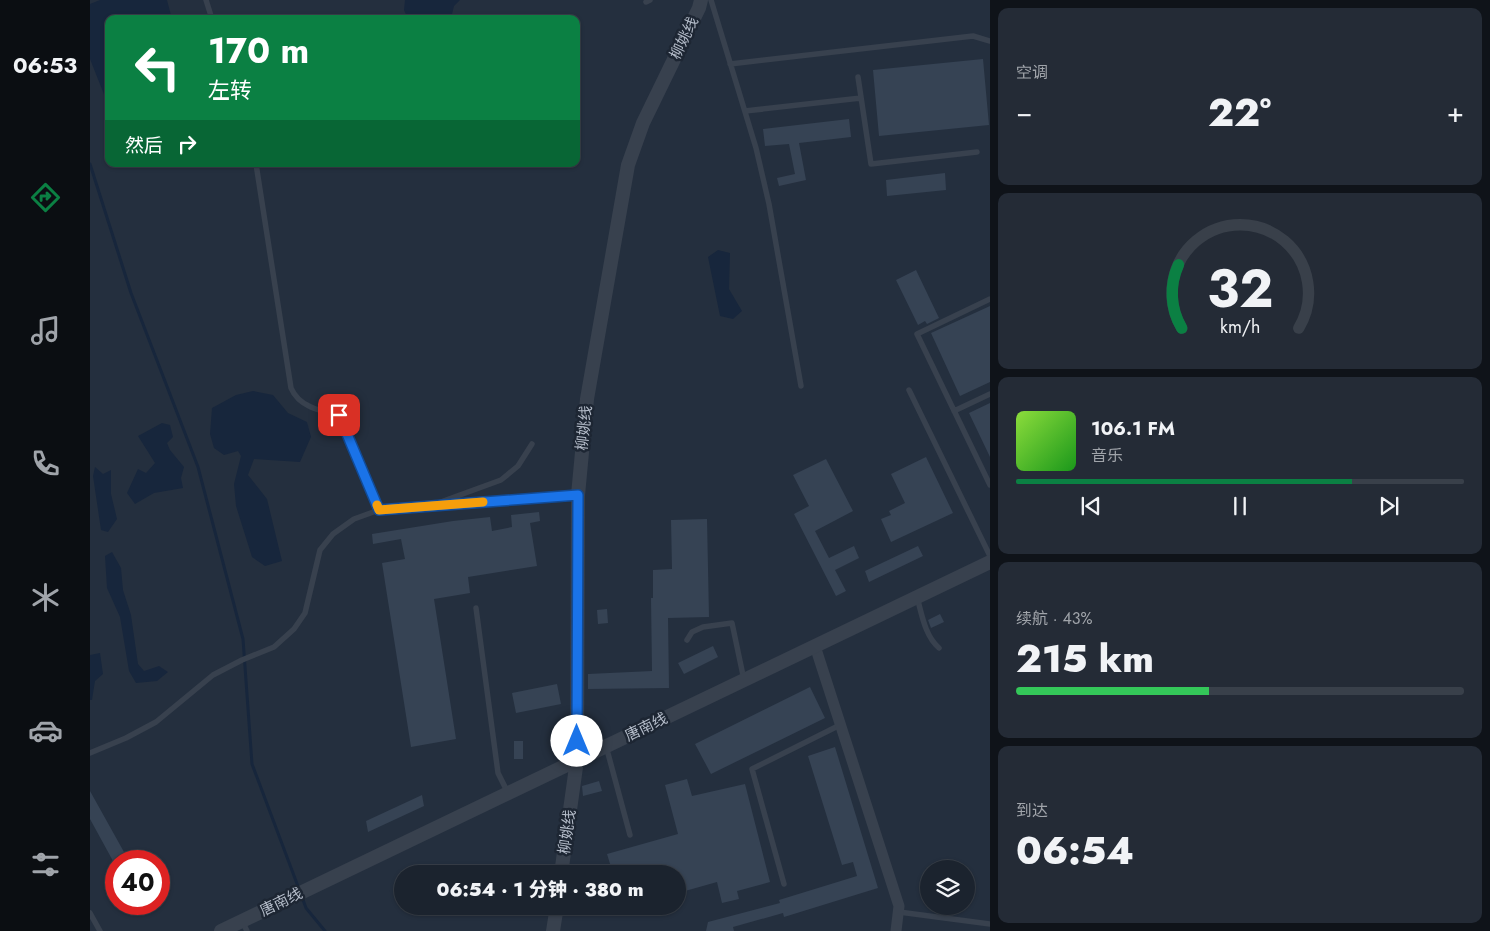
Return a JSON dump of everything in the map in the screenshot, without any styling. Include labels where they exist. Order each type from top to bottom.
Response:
[{"type":"street","name":"柳姚线","points":[[562,865],[577,760],[578,495],[587,399],[628,165],[643,123],[699,8],[701,0]]},
{"type":"street","name":"唐南线","points":[[221,931],[245,926],[508,793],[990,562]]},
{"type":"street","points":[[815,646],[899,906],[896,931]]},
{"type":"street","points":[[553,931],[556,915]]},
{"type":"lane","points":[[206,0],[211,15]]},
{"type":"lane","points":[[711,0],[756,148],[801,386]]},
{"type":"lane","points":[[730,64],[973,36],[990,41]]},
{"type":"lane","points":[[858,76],[871,164],[978,152]]},
{"type":"lane","points":[[745,111],[861,98]]},
{"type":"lane","points":[[256,167],[291,388],[294,396],[303,404],[319,411],[339,415],[379,510]]},
{"type":"lane","points":[[990,299],[917,334],[990,485]]},
{"type":"lane","points":[[909,390],[990,556]]},
{"type":"lane","points":[[954,411],[990,394]]},
{"type":"lane","points":[[432,506],[501,480],[518,466],[532,444]]},
{"type":"lane","points":[[90,753],[126,738],[156,722],[213,675],[242,660],[274,647],[294,629],[305,613],[320,550],[333,534],[354,519],[379,510],[578,495]]},
{"type":"lane","points":[[917,597],[928,636],[939,648]]},
{"type":"lane","points":[[476,608],[498,773],[508,793]]},
{"type":"lane","points":[[687,640],[692,632],[703,627],[732,623],[744,680]]},
{"type":"lane","points":[[784,884],[752,769],[840,725]]},
{"type":"lane","points":[[606,746],[630,835]]},
{"type":"lane","points":[[90,912],[100,931]]},
{"type":"lane","points":[[898,912],[990,924]]},
{"type":"water","points":[[100,0],[167,0],[171,15],[105,15],[105,97],[90,59],[90,4]]},
{"type":"water","points":[[405,0],[460,0],[454,6],[452,15],[406,15],[404,10]]},
{"type":"water","points":[[718,250],[730,253],[729,289],[742,311],[733,319],[720,316],[708,257]]},
{"type":"water","points":[[253,391],[273,395],[288,413],[307,422],[311,437],[300,462],[254,459],[248,475],[267,499],[282,561],[265,566],[252,557],[236,506],[234,484],[241,456],[238,451],[224,455],[214,448],[210,434],[212,408],[236,395]]},
{"type":"water","points":[[162,423],[170,425],[173,437],[167,443],[170,450],[184,467],[181,478],[183,488],[154,493],[135,504],[127,493],[138,469],[146,473],[155,463],[138,436]]},
{"type":"water","points":[[95,467],[103,474],[111,470],[111,494],[117,519],[108,532],[101,530],[93,476]]},
{"type":"water","points":[[112,552],[121,568],[123,590],[131,615],[138,664],[144,671],[159,666],[168,672],[157,681],[136,683],[129,671],[120,617],[107,588],[105,556]]},
{"type":"water","points":[[100,653],[103,674],[95,681],[92,700],[90,700],[90,655]]},
{"type":"building","points":[[983,59],[989,125],[879,136],[873,70]]},
{"type":"building","points":[[849,119],[851,137],[799,143],[806,180],[779,186],[777,178],[795,174],[789,144],[765,146],[763,129]]},
{"type":"building","points":[[945,173],[946,190],[887,196],[886,180]]},
{"type":"building","points":[[916,270],[939,318],[927,324],[925,321],[918,325],[896,280]]},
{"type":"building","points":[[990,306],[990,382],[960,396],[931,333]]},
{"type":"building","points":[[990,403],[990,457],[969,413]]},
{"type":"building","points":[[926,457],[953,513],[891,542],[881,519],[891,515],[889,511],[905,503],[891,474]]},
{"type":"building","points":[[826,459],[853,511],[815,531],[829,558],[854,546],[859,558],[835,570],[846,591],[836,596],[794,514],[809,506],[793,475]]},
{"type":"building","points":[[539,512],[540,521],[530,523],[537,566],[468,577],[470,593],[434,599],[456,739],[411,747],[382,563],[405,559],[401,539],[373,544],[372,534],[490,517],[492,531],[512,527],[511,515]]},
{"type":"building","points":[[707,519],[709,617],[668,618],[669,688],[588,689],[588,674],[652,671],[651,598],[653,598],[653,570],[672,569],[671,520]]},
{"type":"building","points":[[918,546],[923,556],[869,582],[865,571]]},
{"type":"building","points":[[607,609],[608,623],[598,624],[597,610]]},
{"type":"building","points":[[940,614],[944,622],[931,628],[928,620]]},
{"type":"building","points":[[713,646],[718,657],[684,674],[678,663]]},
{"type":"building","points":[[557,684],[561,704],[516,713],[512,693]]},
{"type":"building","points":[[810,687],[825,718],[711,774],[695,744]]},
{"type":"building","points":[[514,741],[523,741],[523,759],[514,759]]},
{"type":"building","points":[[835,747],[878,888],[784,917],[783,913],[733,927],[734,931],[706,931],[708,922],[780,903],[779,900],[857,876],[853,862],[842,865],[808,756]]},
{"type":"building","points":[[687,779],[692,796],[745,784],[770,882],[737,891],[739,899],[722,903],[717,882],[686,891],[686,865],[610,865],[607,854],[678,834],[665,785]]},
{"type":"building","points":[[599,781],[602,791],[583,796],[582,786]]},
{"type":"building","points":[[90,791],[123,850],[107,850],[90,819]]},
{"type":"building","points":[[422,795],[424,806],[368,832],[366,821]]},
{"type":"waterway","points":[[90,164],[131,293],[198,467],[243,639],[252,764],[299,889]]},
{"type":"waterway","points":[[302,897],[306,908],[325,931]]},
{"type":"slow traffic","points":[[377,505],[379,510],[483,502]]},
{"type":"route","points":[[339,415],[379,510],[578,495],[577,741]]}]
